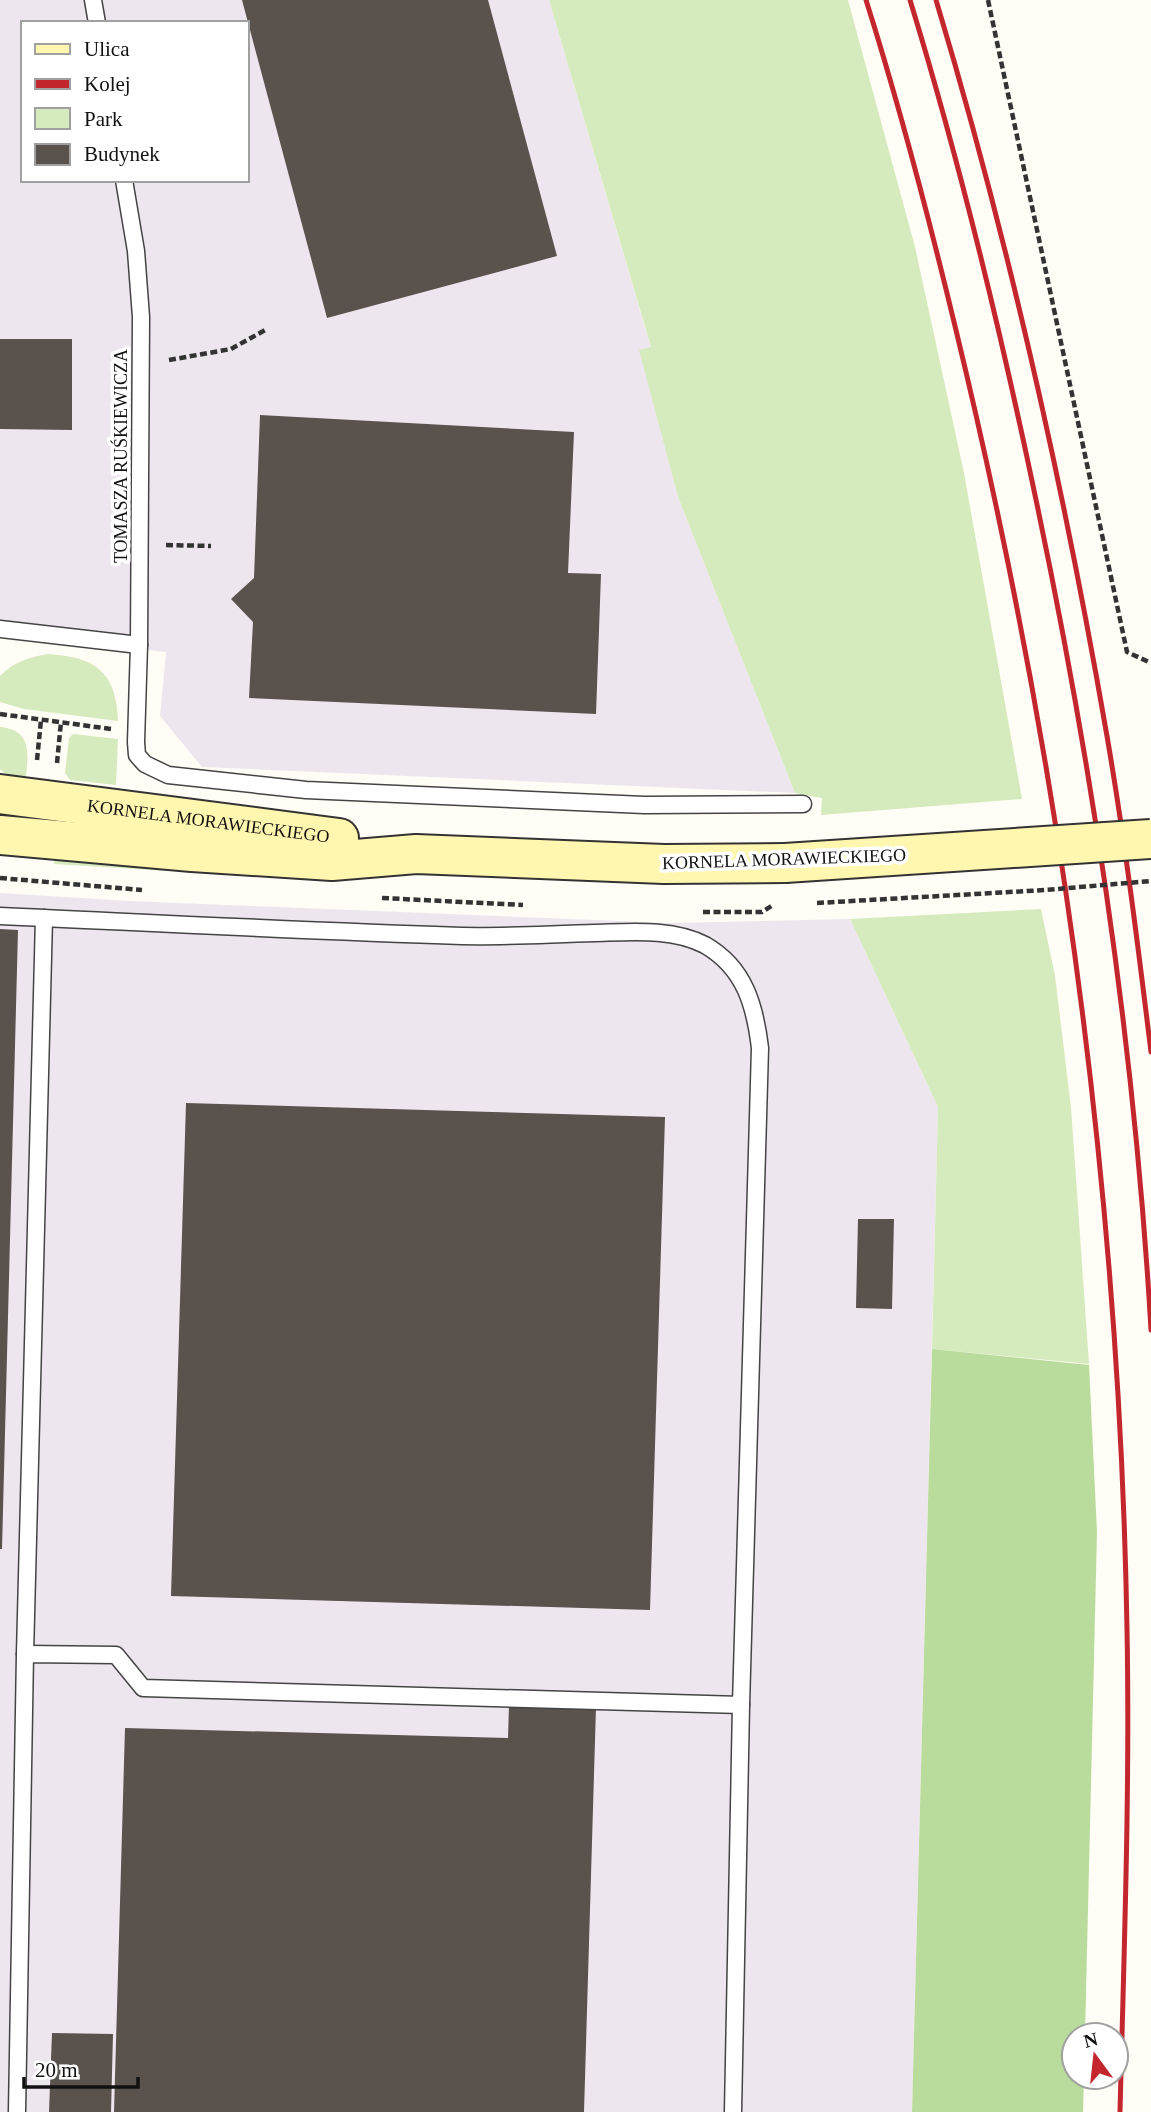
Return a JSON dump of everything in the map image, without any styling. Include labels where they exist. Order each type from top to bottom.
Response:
[{"type":"street","name":"KORNELA MORAWIECKIEGO","points":[[0,794],[334,837],[416,854]]},
{"type":"street","name":"KORNELA MORAWIECKIEGO","points":[[0,835],[332,861],[416,854],[664,864],[785,863],[1151,839]]},
{"type":"lane","points":[[93,0],[97,21]]},
{"type":"lane","name":"TOMASZA RUŚKIEWICZA","points":[[124,182],[136,251],[141,317],[136,733],[137,755],[145,764],[168,775],[306,790],[644,805],[803,804]]},
{"type":"lane","points":[[0,629],[139,645]]},
{"type":"lane","points":[[0,916],[465,936],[671,934],[704,945],[729,963],[745,986],[756,1017],[761,1048],[741,1704],[733,2112]]},
{"type":"lane","points":[[17,2112],[25,1654],[44,918]]},
{"type":"lane","points":[[25,1654],[116,1656],[143,1688],[741,1704]]},
{"type":"path","points":[[988,0],[1128,652],[1151,663]]},
{"type":"path","points":[[168,360],[231,349],[267,329]]},
{"type":"path","points":[[170,545],[211,545]]},
{"type":"path","points":[[0,714],[136,733]]},
{"type":"path","points":[[56,771],[61,722]]},
{"type":"path","points":[[0,878],[148,890]]},
{"type":"path","points":[[815,903],[1151,881]]},
{"type":"path","points":[[373,898],[525,905]]},
{"type":"path","points":[[699,912],[762,912],[773,905]]},
{"type":"shaded area","points":[[0,0],[549,0],[651,348],[640,351],[678,497],[795,793],[202,767],[160,716],[166,652],[0,635]]},
{"type":"shaded area","points":[[0,893],[130,901],[670,923],[850,919],[938,1107],[912,2112],[0,2112]]},
{"type":"green space","points":[[549,0],[848,0],[915,247],[964,473],[1022,799],[821,815],[822,798],[795,793],[678,497],[639,350],[651,347]]},
{"type":"green space","points":[[48,654],[78,659],[100,670],[113,690],[118,721],[24,709],[0,702],[0,676],[22,661]]},
{"type":"green space","points":[[0,727],[11,729],[24,740],[27,748],[25,786],[0,769]]},
{"type":"green space","points":[[73,734],[118,739],[116,785],[70,780],[65,773],[69,738]]},
{"type":"green space","points":[[56,851],[170,861],[169,871],[54,864]]},
{"type":"green space","points":[[1041,909],[1055,976],[1071,1107],[1089,1364],[932,1349],[938,1107],[850,919]]},
{"type":"green space","points":[[932,1349],[1089,1365],[1097,1532],[1085,2021],[1060,2021],[1060,2091],[1084,2091],[1083,2112],[912,2112]]},
{"type":"building","points":[[242,0],[488,0],[557,256],[327,318]]},
{"type":"building","points":[[0,339],[72,339],[72,430],[0,429]]},
{"type":"building","points":[[260,415],[574,432],[568,573],[601,574],[596,714],[249,698],[253,622],[231,599],[254,578]]},
{"type":"building","points":[[0,929],[18,930],[2,1549],[0,1549]]},
{"type":"building","points":[[186,1103],[665,1117],[650,1610],[171,1596]]},
{"type":"building","points":[[858,1219],[894,1219],[892,1309],[856,1308]]},
{"type":"building","points":[[509,1705],[596,1707],[584,2112],[114,2112],[125,1728],[508,1738]]},
{"type":"building","points":[[52,2033],[113,2034],[111,2112],[49,2112]]},
{"type":"railway","points":[[866,0],[897,103],[938,258],[976,415],[1008,565],[1037,715],[1083,1018],[1113,1323],[1122,1476],[1128,1750],[1120,2112]]},
{"type":"railway","points":[[910,0],[946,123],[1008,370],[1075,702],[1123,1015],[1144,1225],[1151,1330]]},
{"type":"railway","points":[[936,0],[1011,274],[1072,550],[1114,775],[1151,1052]]}]
